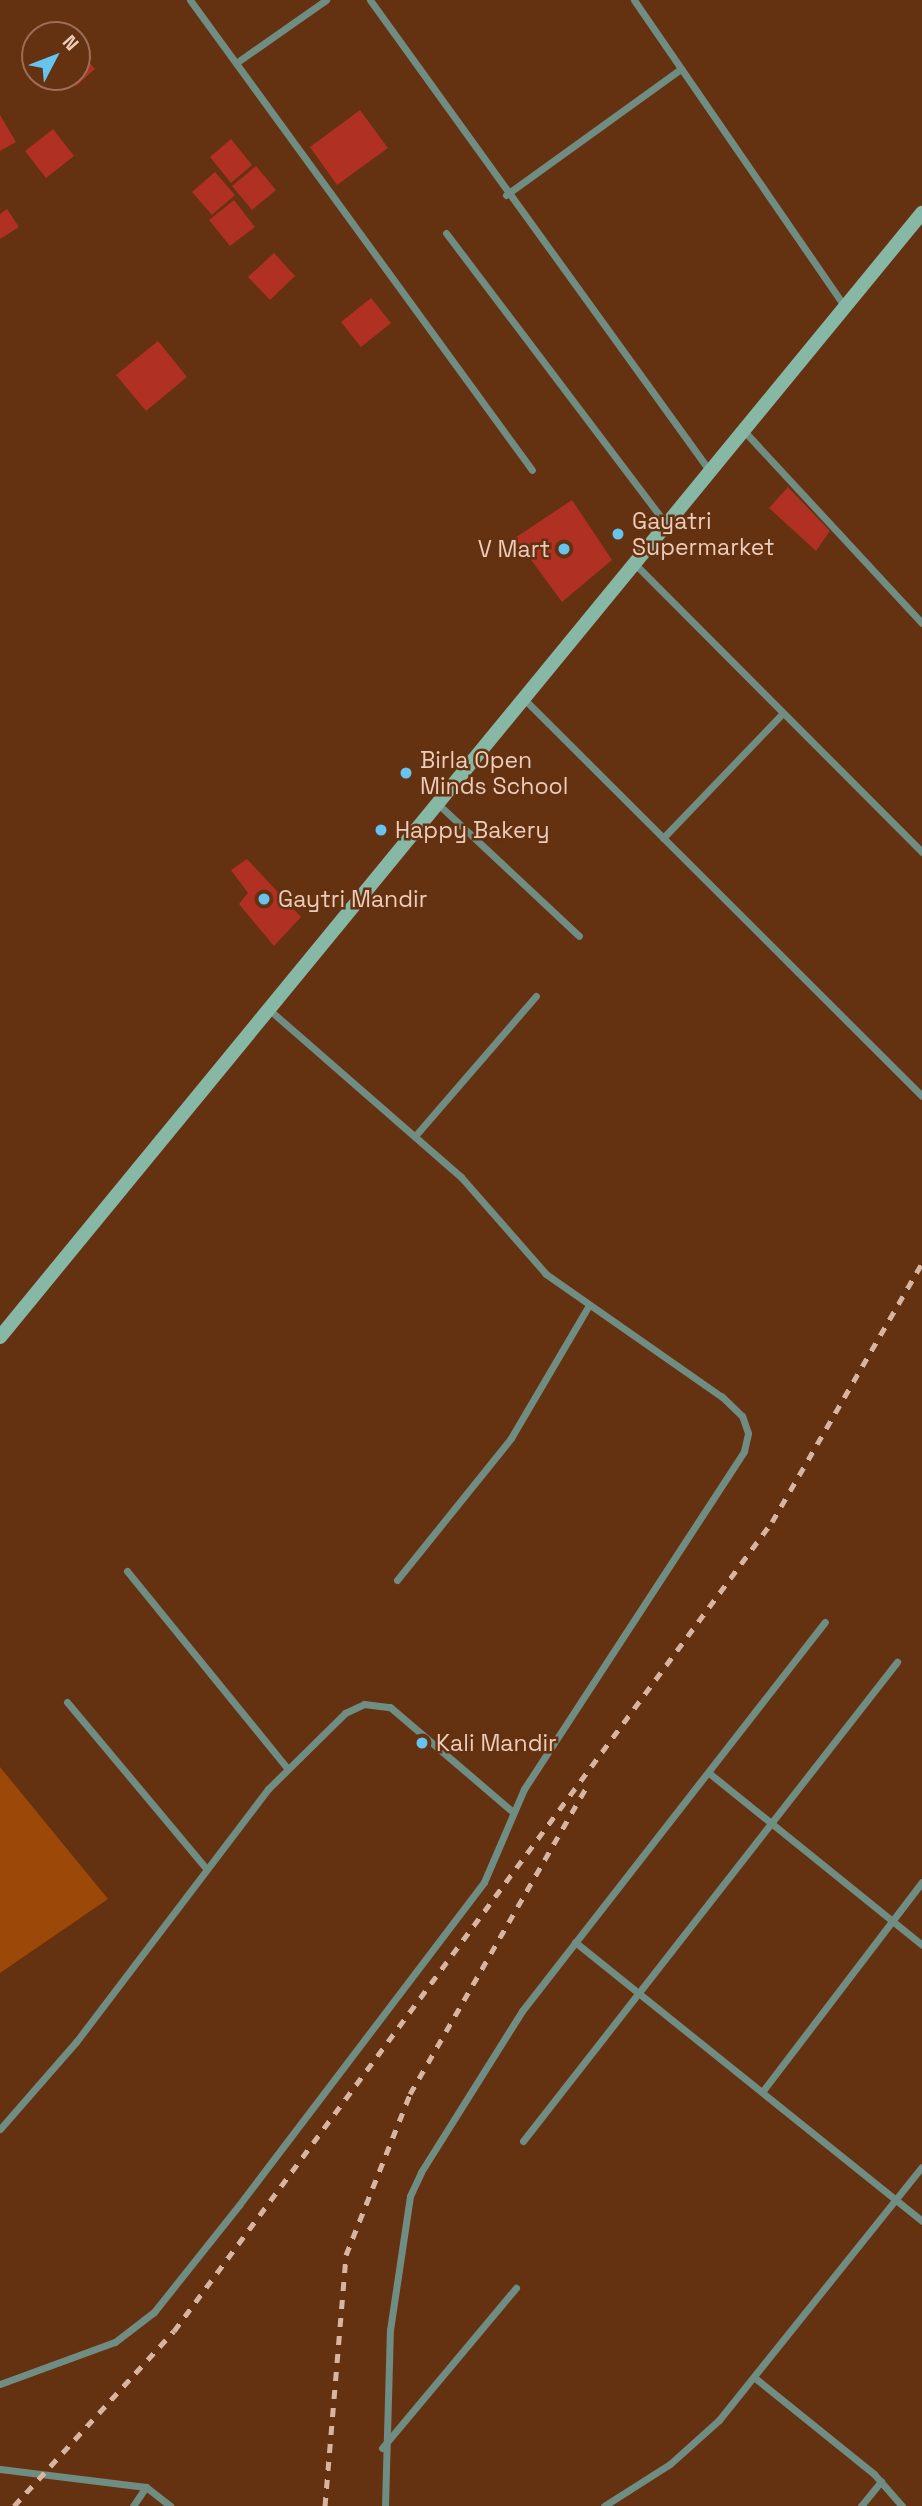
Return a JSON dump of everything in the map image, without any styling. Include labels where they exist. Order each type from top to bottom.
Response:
[{"type":"main road","points":[[0,1337],[271,1011],[709,470],[745,432],[844,306],[922,213]]},
{"type":"street","points":[[190,0],[532,470]]},
{"type":"street","points":[[236,63],[326,0]]},
{"type":"street","points":[[370,0],[506,195],[709,470]]},
{"type":"street","points":[[634,0],[844,306]]},
{"type":"street","points":[[506,195],[681,69]]},
{"type":"street","points":[[446,233],[666,524]]},
{"type":"street","points":[[745,432],[922,623]]},
{"type":"street","points":[[634,563],[922,852]]},
{"type":"street","points":[[524,699],[922,1096]]},
{"type":"street","points":[[663,838],[783,713]]},
{"type":"street","points":[[438,804],[579,936]]},
{"type":"street","points":[[415,1136],[536,996]]},
{"type":"street","points":[[0,2384],[115,2342],[154,2312],[484,1882],[513,1812],[744,1451],[748,1433],[742,1416],[722,1397],[532,1262],[499,1215],[415,1136],[271,1011]]},
{"type":"street","points":[[397,1580],[511,1438],[589,1305]]},
{"type":"street","points":[[127,1571],[288,1769]]},
{"type":"street","points":[[385,2506],[382,2448],[390,2329],[410,2196],[522,2011],[825,1622]]},
{"type":"street","points":[[523,2141],[639,1992],[774,1826],[898,1662]]},
{"type":"street","points":[[67,1702],[206,1868]]},
{"type":"street","points":[[0,2129],[76,2042],[206,1868],[288,1769],[345,1713],[377,1704],[406,1720],[513,1812]]},
{"type":"street","points":[[709,1773],[922,1945]]},
{"type":"street","points":[[762,2092],[922,1882]]},
{"type":"street","points":[[575,1942],[922,2221]]},
{"type":"street","points":[[604,2506],[670,2464],[755,2378],[922,2167]]},
{"type":"street","points":[[382,2448],[516,2288]]},
{"type":"street","points":[[755,2378],[881,2481],[902,2506]]},
{"type":"street","points":[[0,2469],[146,2487],[170,2506]]},
{"type":"street","points":[[861,2506],[881,2481]]},
{"type":"street","points":[[133,2506],[146,2487]]},
{"type":"shaded area","points":[[0,1767],[108,1899],[0,1973]]},
{"type":"building","points":[[360,110],[388,148],[337,185],[310,147]]},
{"type":"building","points":[[0,115],[16,142],[0,151]]},
{"type":"building","points":[[53,129],[74,156],[46,178],[25,151]]},
{"type":"building","points":[[231,139],[252,165],[231,183],[210,157]]},
{"type":"building","points":[[256,166],[276,190],[252,210],[232,186]]},
{"type":"building","points":[[215,172],[235,195],[212,215],[192,192]]},
{"type":"building","points":[[234,200],[255,227],[230,246],[209,220]]},
{"type":"building","points":[[7,209],[19,227],[0,239],[0,214]]},
{"type":"building","points":[[274,253],[295,276],[270,300],[248,277]]},
{"type":"building","points":[[371,298],[391,323],[361,347],[341,322]]},
{"type":"building","points":[[158,341],[187,377],[146,411],[116,375]]},
{"type":"building","points":[[788,487],[830,531],[816,551],[769,508]]},
{"type":"building","name":"V Mart","points":[[572,500],[612,560],[562,602],[515,538]]},
{"type":"building","name":"Gaytri Mandir","points":[[247,859],[301,917],[274,946],[239,904],[248,893],[231,870]]},
{"type":"railway","points":[[14,2506],[174,2331],[772,1522],[922,1263]]},
{"type":"railway","points":[[325,2506],[346,2255],[410,2094],[587,1786]]},
{"type":"place","name":"Gayatri Supermarket","points":[[618,534]]},
{"type":"place","name":"V Mart","points":[[564,549]]},
{"type":"place","name":"Birla Open Minds School","points":[[406,773]]},
{"type":"place","name":"Happy Bakery","points":[[381,830]]},
{"type":"place","name":"Gaytri Mandir","points":[[264,899]]},
{"type":"place","name":"Kali Mandir","points":[[422,1743]]}]
